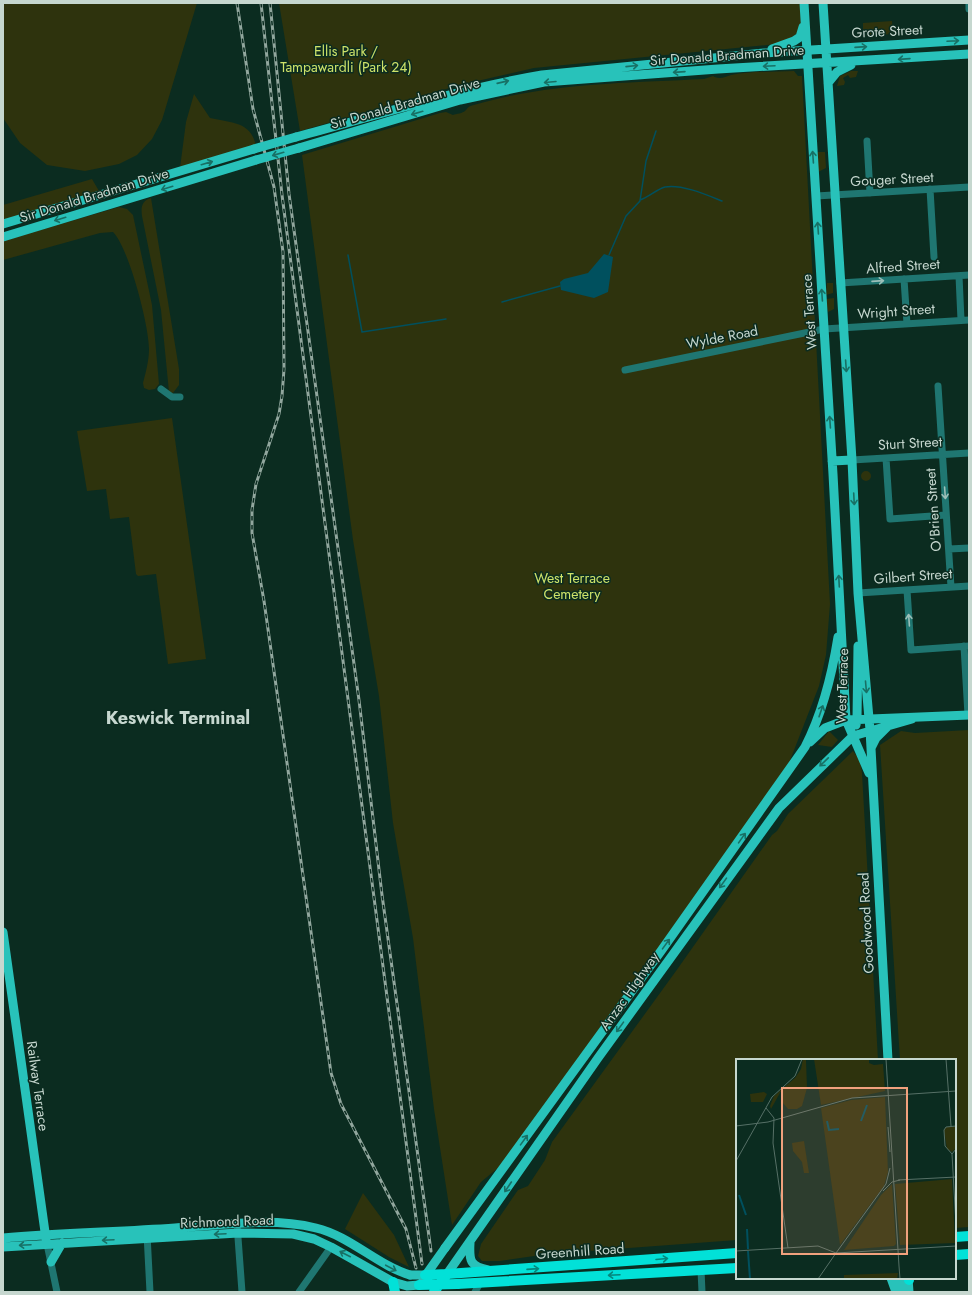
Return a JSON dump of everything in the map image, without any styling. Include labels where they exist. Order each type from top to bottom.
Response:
[{"type":"highway","points":[[956,1237],[969,1236]]},
{"type":"highway","name":"Greenhill Road","points":[[426,1275],[452,1272],[494,1272],[736,1253]]},
{"type":"highway","points":[[956,1255],[969,1254]]},
{"type":"highway","points":[[628,1262],[629,1267],[649,1267],[661,1272]]},
{"type":"highway","name":"Greenhill Road","points":[[437,1288],[456,1284],[478,1288],[661,1272],[736,1268]]},
{"type":"highway","name":"Anzac Highway","points":[[437,1288],[452,1272]]},
{"type":"highway","name":"Richmond Road","points":[[413,1288],[437,1288]]},
{"type":"main road","name":"West Terrace","points":[[804,3],[842,620],[846,720],[852,736]]},
{"type":"main road","name":"West Terrace","points":[[823,3],[852,460],[858,593],[869,718]]},
{"type":"main road","points":[[764,53],[794,41],[800,37],[805,20]]},
{"type":"main road","name":"Grote Street","points":[[807,50],[969,40]]},
{"type":"main road","name":"Sir Donald Bradman Drive","points":[[3,224],[296,137],[510,80],[542,75],[807,50]]},
{"type":"main road","name":"Grote Street","points":[[826,63],[969,54]]},
{"type":"main road","points":[[828,83],[837,72],[843,68],[862,61]]},
{"type":"main road","name":"Sir Donald Bradman Drive","points":[[3,237],[460,100],[544,82],[718,69],[826,63]]},
{"type":"main road","points":[[832,461],[852,460]]},
{"type":"main road","name":"West Terrace","points":[[852,736],[857,719],[858,593]]},
{"type":"main road","name":"West Terrace","points":[[805,747],[815,726],[826,694],[842,620]]},
{"type":"main road","points":[[805,747],[825,728],[846,720],[969,715]]},
{"type":"main road","name":"Goodwood Road","points":[[869,718],[888,1059]]},
{"type":"main road","name":"Anzac Highway","points":[[452,1272],[470,1243],[581,1082],[770,818],[795,790],[852,736],[912,718]]},
{"type":"main road","points":[[871,748],[876,738],[888,726]]},
{"type":"main road","name":"Goodwood Road","points":[[852,736],[865,760],[873,784]]},
{"type":"main road","name":"Anzac Highway","points":[[413,1288],[426,1275],[571,1076],[720,869],[805,747]]},
{"type":"main road","name":"Railway Terrace","points":[[3,932],[6,978],[47,1244]]},
{"type":"main road","points":[[571,1076],[581,1082]]},
{"type":"main road","points":[[26,1236],[36,1228],[42,1219],[48,1228],[61,1239],[51,1262]]},
{"type":"main road","name":"Richmond Road","points":[[3,1247],[47,1244],[61,1239],[238,1228],[290,1223],[319,1229],[335,1236],[392,1269],[410,1276],[426,1275]]},
{"type":"main road","name":"Richmond Road","points":[[238,1228],[293,1234],[314,1239],[331,1247],[394,1287],[413,1288]]},
{"type":"main road","name":"Richmond Road","points":[[3,1238],[45,1234],[61,1239]]},
{"type":"main road","points":[[331,1247],[335,1236]]},
{"type":"main road","points":[[470,1243],[469,1256],[471,1262],[478,1268],[494,1272]]},
{"type":"main road","points":[[891,1279],[896,1292]]},
{"type":"main road","points":[[900,1292],[906,1279]]},
{"type":"main road","points":[[906,1279],[909,1292]]},
{"type":"street","points":[[969,3],[969,9]]},
{"type":"street","points":[[867,141],[870,193]]},
{"type":"street","name":"Gouger Street","points":[[816,196],[969,187]]},
{"type":"street","points":[[930,189],[934,257]]},
{"type":"street","name":"Alfred Street","points":[[840,283],[969,275]]},
{"type":"street","points":[[959,276],[965,320]]},
{"type":"street","points":[[904,279],[907,324]]},
{"type":"street","name":"Wright Street","points":[[824,329],[965,320]]},
{"type":"street","name":"Wylde Road","points":[[625,370],[824,329]]},
{"type":"street","name":"O'Brien Street","points":[[938,386],[951,587]]},
{"type":"street","points":[[161,389],[172,397],[180,397]]},
{"type":"street","name":"Sturt Street","points":[[852,460],[969,453]]},
{"type":"street","points":[[886,458],[890,520],[946,515]]},
{"type":"street","points":[[949,549],[969,548]]},
{"type":"street","name":"Gilbert Street","points":[[858,593],[969,586]]},
{"type":"street","points":[[907,590],[911,650],[967,646],[969,715]]},
{"type":"street","points":[[238,1228],[242,1292]]},
{"type":"street","points":[[147,1234],[150,1292]]},
{"type":"street","points":[[47,1244],[57,1292]]},
{"type":"street","points":[[299,1292],[331,1247]]},
{"type":"street","points":[[701,1270],[702,1292]]},
{"type":"green space","points":[[5,3],[197,3],[162,120],[152,139],[137,155],[119,164],[85,171],[47,165],[20,143],[3,118],[3,6]]},
{"type":"green space","name":"Ellis Park / Tampawardli (Park 24)","points":[[279,3],[800,3],[801,25],[797,34],[777,44],[534,68],[460,85],[300,131]]},
{"type":"green space","points":[[892,21],[893,34],[863,36],[863,23]]},
{"type":"green space","name":"West Terrace Cemetery","points":[[794,71],[798,76],[802,76],[830,604],[826,655],[819,686],[789,763],[626,995],[499,1167],[481,1182],[452,1225],[434,1109],[413,938],[393,823],[379,696],[353,540],[302,155],[440,113],[446,112],[453,115],[464,112],[472,105],[530,92],[588,85],[704,79],[713,76],[720,78],[746,73]]},
{"type":"green space","points":[[851,71],[858,71],[856,77],[850,78],[848,75],[843,78],[845,82],[844,85],[837,86],[840,76]]},
{"type":"green space","points":[[194,94],[210,118],[232,122],[245,127],[250,132],[256,146],[180,168],[186,122]]},
{"type":"green space","points":[[817,152],[825,152],[826,168],[818,172]]},
{"type":"green space","points":[[92,179],[99,191],[3,221],[3,205]]},
{"type":"green space","points":[[151,198],[179,369],[179,385],[173,393],[169,392],[161,310],[142,216],[143,203]]},
{"type":"green space","points":[[119,207],[127,209],[133,215],[152,305],[159,384],[155,389],[149,390],[144,388],[143,383],[148,362],[149,349],[146,323],[131,270],[119,241],[113,232],[100,233],[3,260],[3,241]]},
{"type":"green space","points":[[827,283],[833,283],[833,293],[826,295]]},
{"type":"green space","points":[[834,298],[834,309],[828,312],[826,299]]},
{"type":"green space","points":[[172,418],[206,659],[168,664],[156,574],[138,576],[136,574],[129,517],[110,519],[106,489],[87,491],[77,431]]},
{"type":"green space","points":[[864,471],[868,471],[870,472],[870,480],[864,481],[861,478],[861,474]]},
{"type":"green space","points":[[969,730],[969,1227],[956,1228],[956,1059],[900,1059],[880,745],[901,731],[915,733]]},
{"type":"green space","points":[[829,731],[838,740],[832,747],[818,745]]},
{"type":"green space","points":[[853,751],[860,760],[862,773],[878,1059],[736,1059],[736,1240],[548,1254],[500,1261],[482,1261],[478,1256],[481,1244],[518,1190],[528,1186],[545,1160],[552,1142],[788,814]]},
{"type":"green space","points":[[363,1193],[394,1235],[409,1267],[389,1257],[345,1229]]},
{"type":"water","points":[[604,254],[613,257],[608,292],[594,298],[561,290],[560,282],[564,279],[588,273]]},
{"type":"waterway","points":[[609,255],[626,216],[640,201],[646,161],[656,131]]},
{"type":"waterway","points":[[640,200],[662,188],[672,186],[694,191],[722,201]]},
{"type":"waterway","points":[[348,255],[362,332],[446,319]]},
{"type":"waterway","points":[[502,302],[560,286]]},
{"type":"railway","points":[[237,3],[253,109],[274,187],[283,252],[284,369],[282,396],[279,414],[256,484],[252,510],[252,533],[264,601],[331,1073],[341,1104],[406,1229],[416,1268]]},
{"type":"railway","points":[[261,3],[282,195],[422,1264]]},
{"type":"railway","points":[[270,3],[289,194],[359,700],[382,895],[431,1251]]},
{"type":"district","name":"Keswick Terminal","points":[[178,718]]}]
